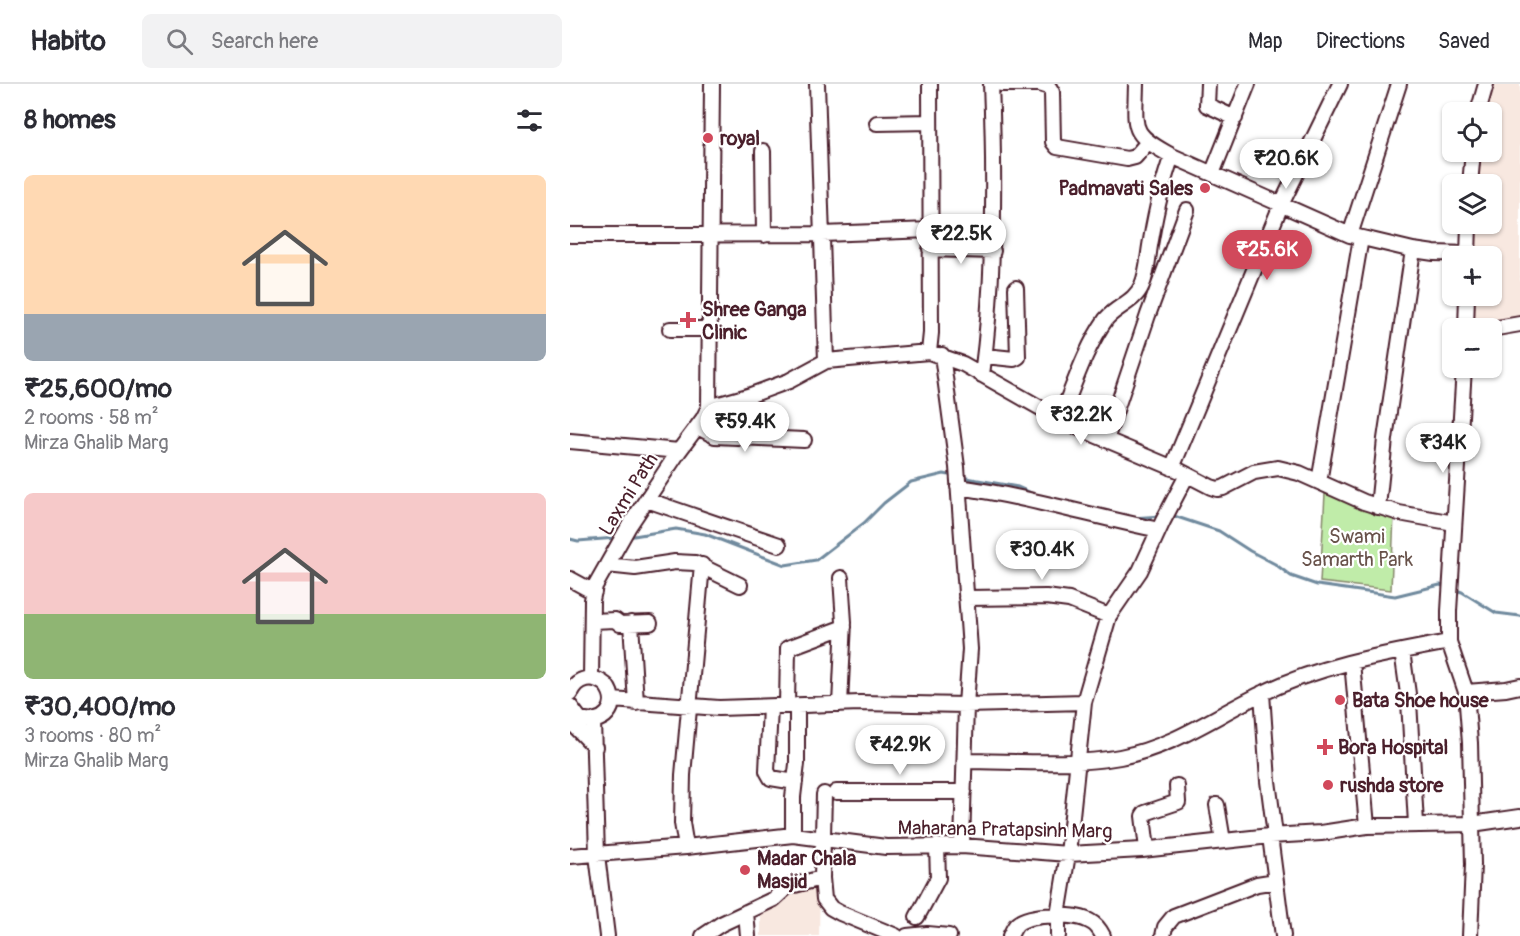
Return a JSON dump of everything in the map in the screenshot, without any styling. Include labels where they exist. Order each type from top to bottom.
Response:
[{"type":"street","name":"Laxmi Path","points":[[591,678],[595,586],[623,537],[709,407],[712,84]]},
{"type":"street","points":[[817,84],[826,361]]},
{"type":"street","points":[[930,84],[930,249],[936,354],[957,466],[970,649],[962,846]]},
{"type":"street","points":[[982,375],[989,322],[993,250],[992,84]]},
{"type":"street","points":[[1001,84],[1039,84],[1049,87],[1052,92],[1053,142],[1057,147],[1127,159],[1135,157],[1148,142]]},
{"type":"street","points":[[1136,84],[1135,119],[1138,133],[1148,142],[1172,156],[1356,237],[1413,250],[1442,253]]},
{"type":"street","points":[[1208,84],[1207,105],[1235,118]]},
{"type":"street","points":[[1212,174],[1248,84]]},
{"type":"street","points":[[1172,468],[1281,205],[1340,84]]},
{"type":"street","points":[[1319,482],[1356,237],[1399,84]]},
{"type":"street","points":[[1481,102],[1486,84]]},
{"type":"street","points":[[877,123],[930,122]]},
{"type":"street","points":[[763,151],[764,234]]},
{"type":"street","points":[[1060,419],[1093,339],[1109,316],[1133,298],[1142,287],[1147,271],[1155,212],[1172,156]]},
{"type":"street","points":[[1106,440],[1187,210]]},
{"type":"street","points":[[570,235],[822,234],[930,230]]},
{"type":"street","points":[[930,249],[993,250]]},
{"type":"street","points":[[1378,507],[1385,439],[1413,250]]},
{"type":"street","points":[[1142,287],[1156,293]]},
{"type":"street","points":[[985,356],[1014,359],[1018,357],[1016,288]]},
{"type":"street","points":[[1502,327],[1520,324]]},
{"type":"street","points":[[670,329],[710,329]]},
{"type":"street","points":[[709,407],[789,381],[826,361],[936,354],[963,364],[1060,419],[1217,489],[1254,472],[1278,468],[1299,473],[1338,492],[1378,507],[1455,523]]},
{"type":"street","points":[[1463,378],[1449,583],[1449,642],[1466,692],[1470,743],[1472,824],[1470,936]]},
{"type":"street","points":[[698,426],[715,436],[804,440]]},
{"type":"street","points":[[570,441],[679,451]]},
{"type":"street","points":[[1058,936],[1058,915],[1068,854],[1084,702],[1109,616],[1140,571],[1187,475]]},
{"type":"street","points":[[957,484],[1101,518],[1163,520]]},
{"type":"street","points":[[647,500],[779,545]]},
{"type":"street","points":[[607,565],[635,568],[675,562],[702,565],[740,585]]},
{"type":"street","points":[[687,847],[682,823],[682,806],[687,706],[702,565]]},
{"type":"street","points":[[840,704],[844,627],[841,578]]},
{"type":"street","points":[[570,579],[594,592]]},
{"type":"street","points":[[966,598],[1046,597],[1069,600],[1109,616]]},
{"type":"street","points":[[592,621],[615,620],[620,624],[650,623]]},
{"type":"street","points":[[631,623],[636,703]]},
{"type":"street","points":[[793,835],[797,764],[788,648],[844,627]]},
{"type":"street","points":[[965,761],[1078,761],[1120,757],[1173,741],[1262,693],[1314,673],[1352,662],[1449,642]]},
{"type":"street","points":[[1402,651],[1409,701],[1416,824]]},
{"type":"street","points":[[1352,662],[1367,826]]},
{"type":"street","points":[[570,693],[575,684],[591,678],[606,685],[612,694],[609,712],[604,717],[593,721],[579,718],[570,706]]},
{"type":"street","points":[[1466,692],[1520,686]]},
{"type":"street","points":[[1262,693],[1276,881],[1283,936]]},
{"type":"street","points":[[612,700],[719,708],[840,704],[966,705],[1084,702]]},
{"type":"street","points":[[770,707],[768,775],[771,778],[795,782]]},
{"type":"street","points":[[570,721],[595,747]]},
{"type":"street","points":[[593,721],[597,855],[607,936]]},
{"type":"street","points":[[1147,849],[1143,816],[1145,813],[1178,802],[1177,786]]},
{"type":"street","points":[[896,936],[831,908],[824,899],[823,839],[830,793],[964,792]]},
{"type":"street","points":[[1217,805],[1223,841]]},
{"type":"street","name":"Maharana Pratapsinh Marg","points":[[570,856],[687,847],[793,835],[886,846],[962,846],[1068,854],[1147,849],[1273,835],[1321,833],[1367,826],[1472,824],[1520,817]]},
{"type":"street","points":[[917,916],[938,878],[937,846]]},
{"type":"street","points":[[703,936],[721,924],[774,898],[787,887],[822,878]]},
{"type":"street","points":[[1163,936],[1165,927],[1174,916],[1257,884],[1276,881]]},
{"type":"street","points":[[746,912],[748,936]]},
{"type":"street","points":[[1010,936],[1019,923],[1027,919],[1058,915],[1080,917],[1091,922],[1098,927],[1103,936]]},
{"type":"street","points":[[906,936],[927,934],[949,936]]},
{"type":"shaded area","points":[[1489,84],[1520,84],[1520,316],[1502,320],[1502,318],[1469,318],[1470,306],[1502,306],[1502,246],[1471,246],[1471,234],[1502,234],[1502,174],[1476,174],[1477,162],[1502,162],[1502,102],[1486,102]]},
{"type":"shaded area","points":[[820,886],[819,936],[761,936],[761,914],[787,897]]},
{"type":"green space","name":"Swami Samarth Park","points":[[1325,494],[1394,514],[1391,590],[1320,582]]},
{"type":"waterway","points":[[628,537],[676,529],[705,534],[785,565],[816,560],[864,523],[884,503],[911,482],[944,474],[954,476]]},
{"type":"waterway","points":[[961,477],[1018,487],[1036,495]]},
{"type":"waterway","points":[[1171,515],[1219,531],[1291,576],[1317,585],[1395,596],[1440,585],[1447,587]]},
{"type":"waterway","points":[[1132,518],[1161,516]]},
{"type":"waterway","points":[[570,539],[578,541],[616,538]]},
{"type":"waterway","points":[[1453,589],[1496,613],[1520,616]]},
{"type":"place","name":"royal","points":[[708,138]]},
{"type":"place","name":"Padmavati Sales","points":[[1205,188]]},
{"type":"place","name":"Shree Ganga Clinic","points":[[688,320]]},
{"type":"place","name":"Bata Shoe house","points":[[1340,700]]},
{"type":"place","name":"Bora Hospital","points":[[1325,747]]},
{"type":"place","name":"rushda store","points":[[1328,785]]},
{"type":"place","name":"Madar Chala Masjid","points":[[745,870]]}]
